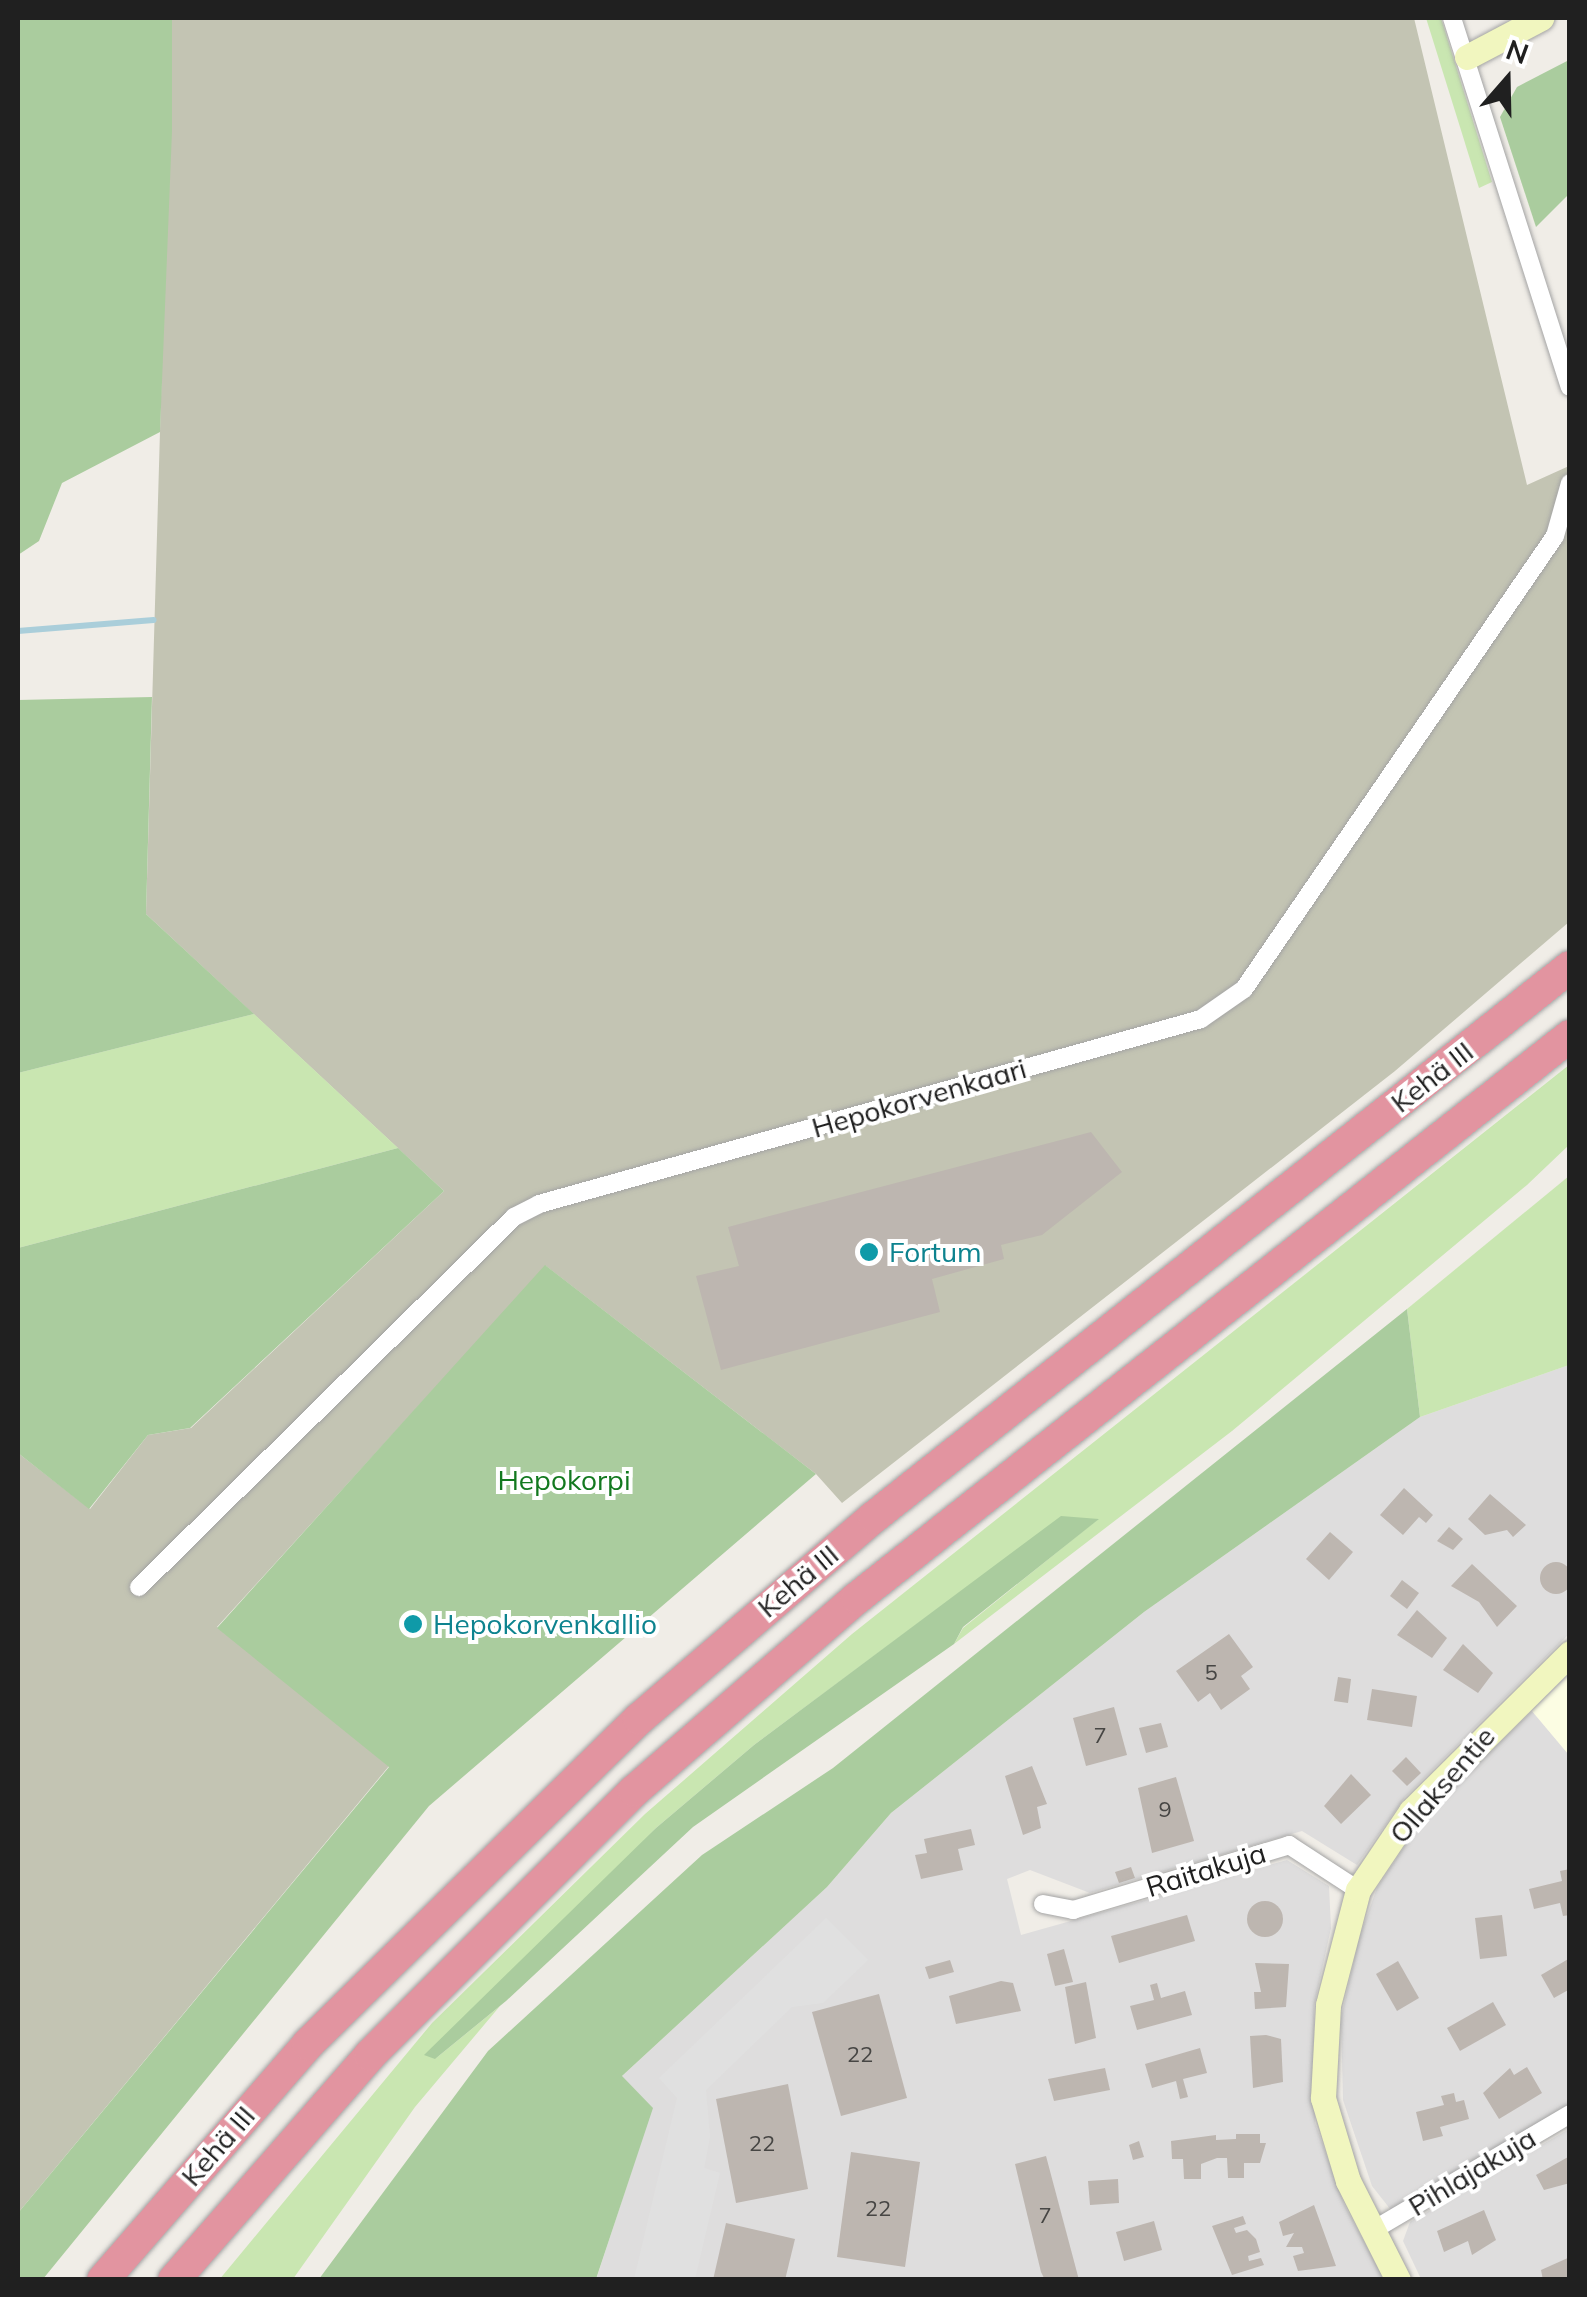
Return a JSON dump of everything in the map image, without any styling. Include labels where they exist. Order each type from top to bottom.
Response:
[{"type":"highway","points":[[1438,1072],[1570,939]]},
{"type":"highway","name":"Kehä III","points":[[104,2280],[308,2044],[639,1719],[874,1517],[1570,967]]},
{"type":"highway","name":"Kehä III","points":[[174,2280],[370,2055],[648,1778],[872,1586],[1570,1036]]},
{"type":"street","points":[[1452,18],[1570,386]]},
{"type":"street","points":[[1467,57],[1541,18]]},
{"type":"street","name":"Hepokorvenkaari","points":[[139,1587],[514,1217],[539,1204],[1201,1019],[1244,988],[1554,536],[1570,483]]},
{"type":"street","name":"Ollaksentie","points":[[1398,2280],[1348,2181],[1323,2098],[1328,2005],[1358,1890],[1411,1810],[1570,1652]]},
{"type":"street","name":"Raitakuja","points":[[1042,1904],[1073,1910],[1289,1845],[1358,1890]]},
{"type":"street","name":"Pihlajakuja","points":[[1374,2230],[1570,2114]]},
{"type":"shaded area","points":[[172,18],[1414,18],[1527,485],[1569,466],[1569,922],[1395,1071],[842,1503],[816,1474],[546,1266],[217,1627],[389,1766],[18,2213],[18,1453],[90,1509],[148,1435],[191,1428],[444,1191],[146,914]]},
{"type":"shaded area","points":[[1569,1365],[1569,1634],[1405,1797],[1357,1865],[1302,1831],[1090,1893],[1030,1870],[1007,1879],[1021,1935],[1287,1860],[1329,1886],[1331,1928],[1314,2006],[1315,2123],[1344,2204],[1384,2279],[596,2280],[652,2108],[621,2077],[827,1887],[891,1813],[1144,1612],[1420,1417]]},
{"type":"shaded area","points":[[1569,1675],[1569,1755],[1532,1711]]},
{"type":"shaded area","points":[[1532,1711],[1569,1755],[1569,2107],[1391,2210],[1372,2186],[1343,2100],[1341,2018],[1359,1938],[1377,1888],[1422,1820]]},
{"type":"shaded area","points":[[826,1918],[868,1960],[823,2003],[792,2007],[706,2090],[710,2136],[704,2168],[720,2173],[695,2279],[634,2279],[677,2098],[659,2078]]},
{"type":"shaded area","points":[[1569,2129],[1569,2279],[1421,2279],[1403,2241],[1410,2222]]},
{"type":"green space","points":[[18,18],[172,18],[172,131],[160,432],[62,483],[39,541],[18,555]]},
{"type":"green space","points":[[1426,18],[1441,18],[1492,182],[1479,188]]},
{"type":"green space","points":[[1569,60],[1569,194],[1536,227],[1500,117],[1517,87]]},
{"type":"green space","points":[[152,697],[146,914],[254,1014],[18,1073],[18,700]]},
{"type":"green space","points":[[254,1014],[398,1148],[18,1248],[18,1073]]},
{"type":"green space","points":[[1569,1065],[1569,1145],[1527,1185],[1232,1431],[954,1644],[963,1628],[1097,1520],[1061,1517],[754,1745],[656,1828],[435,2059],[500,2006],[415,2107],[293,2279],[219,2280],[432,2023],[645,1814],[852,1634]]},
{"type":"green space","points":[[398,1148],[444,1191],[190,1428],[148,1435],[89,1509],[18,1453],[18,1248]]},
{"type":"green space","points":[[1569,1176],[1569,1365],[1420,1417],[1407,1309]]},
{"type":"green space","name":"Hepokorpi","points":[[545,1265],[816,1474],[429,1806],[43,2279],[18,2279],[18,2213],[389,1767],[217,1628]]},
{"type":"green space","points":[[1407,1309],[1420,1417],[1144,1612],[891,1813],[827,1887],[622,2076],[653,2108],[596,2279],[319,2279],[488,2051],[702,1855],[833,1768]]},
{"type":"green space","points":[[1061,1516],[1099,1519],[963,1627],[954,1644],[693,1827],[506,2001],[435,2059],[424,2055],[656,1828],[754,1745]]},
{"type":"building","name":"Fortum","points":[[1091,1132],[1122,1172],[1042,1235],[1001,1245],[1004,1259],[932,1279],[940,1312],[721,1370],[696,1276],[739,1266],[728,1227]]},
{"type":"building","points":[[1404,1488],[1433,1515],[1426,1523],[1419,1517],[1403,1535],[1380,1515]]},
{"type":"building","points":[[1490,1494],[1526,1525],[1513,1537],[1507,1530],[1485,1535],[1468,1519]]},
{"type":"building","points":[[1449,1527],[1463,1539],[1453,1550],[1437,1541]]},
{"type":"building","points":[[1330,1532],[1353,1552],[1329,1580],[1306,1559]]},
{"type":"building","points":[[1556,1562],[1567,1567],[1572,1578],[1567,1589],[1556,1594],[1545,1589],[1540,1578],[1545,1567]]},
{"type":"building","points":[[1472,1564],[1517,1606],[1497,1627],[1479,1602],[1451,1586]]},
{"type":"building","points":[[1402,1580],[1419,1593],[1407,1609],[1390,1596]]},
{"type":"building","points":[[1417,1610],[1447,1638],[1432,1658],[1397,1635]]},
{"type":"building","points":[[1229,1634],[1253,1667],[1241,1676],[1250,1689],[1221,1710],[1210,1693],[1198,1702],[1176,1671]]},
{"type":"building","points":[[1463,1644],[1493,1673],[1478,1693],[1443,1670]]},
{"type":"building","points":[[1338,1677],[1351,1679],[1348,1703],[1334,1701]]},
{"type":"building","points":[[1372,1689],[1417,1696],[1412,1727],[1367,1720]]},
{"type":"building","points":[[1114,1707],[1127,1755],[1086,1766],[1073,1718]]},
{"type":"building","points":[[1161,1723],[1168,1747],[1146,1753],[1139,1728]]},
{"type":"building","points":[[1406,1757],[1421,1773],[1407,1786],[1392,1771]]},
{"type":"building","points":[[1032,1766],[1047,1804],[1037,1807],[1041,1828],[1023,1835],[1005,1776]]},
{"type":"building","points":[[1351,1774],[1371,1795],[1341,1824],[1324,1806]]},
{"type":"building","points":[[1176,1777],[1194,1841],[1152,1853],[1138,1788]]},
{"type":"building","points":[[971,1829],[975,1845],[958,1849],[963,1870],[921,1879],[915,1855],[927,1853],[924,1839]]},
{"type":"building","points":[[1131,1867],[1135,1878],[1119,1883],[1115,1872]]},
{"type":"building","points":[[1570,1869],[1570,1915],[1563,1916],[1560,1903],[1534,1909],[1529,1889],[1562,1881],[1560,1871]]},
{"type":"building","points":[[1265,1901],[1277,1907],[1283,1919],[1277,1931],[1265,1937],[1253,1931],[1247,1919],[1253,1907]]},
{"type":"building","points":[[1187,1915],[1195,1941],[1119,1963],[1111,1936]]},
{"type":"building","points":[[1502,1915],[1507,1956],[1480,1959],[1475,1918]]},
{"type":"building","points":[[1064,1949],[1073,1982],[1055,1986],[1047,1954]]},
{"type":"building","points":[[1570,1958],[1570,1989],[1554,1998],[1541,1975]]},
{"type":"building","points":[[950,1960],[954,1972],[929,1979],[925,1967]]},
{"type":"building","points":[[1398,1961],[1419,1998],[1397,2011],[1376,1974]]},
{"type":"building","points":[[1255,1963],[1289,1964],[1286,2007],[1255,2009],[1254,1992],[1261,1992]]},
{"type":"building","points":[[1001,1981],[1013,1983],[1021,2011],[956,2024],[949,1996]]},
{"type":"building","points":[[1086,1982],[1096,2038],[1075,2044],[1065,1987]]},
{"type":"building","points":[[1157,1983],[1161,1998],[1185,1991],[1192,2015],[1137,2030],[1130,2006],[1154,2000],[1150,1985]]},
{"type":"building","points":[[879,1994],[907,2098],[841,2116],[812,2012]]},
{"type":"building","points":[[1493,2002],[1506,2025],[1460,2051],[1447,2028]]},
{"type":"building","points":[[1250,2036],[1281,2039],[1283,2082],[1253,2088]]},
{"type":"building","points":[[1200,2048],[1207,2073],[1183,2079],[1188,2097],[1180,2099],[1176,2081],[1152,2088],[1145,2064]]},
{"type":"building","points":[[1527,2067],[1542,2093],[1499,2119],[1483,2093],[1510,2068],[1514,2075]]},
{"type":"building","points":[[1105,2068],[1110,2090],[1054,2101],[1048,2079]]},
{"type":"building","points":[[788,2084],[808,2189],[736,2203],[716,2099]]},
{"type":"building","points":[[1454,2093],[1456,2102],[1464,2100],[1469,2119],[1440,2127],[1443,2136],[1423,2141],[1416,2112],[1444,2105],[1441,2096]]},
{"type":"building","points":[[1236,2134],[1260,2134],[1260,2143],[1266,2143],[1260,2163],[1244,2163],[1244,2178],[1228,2178],[1227,2158],[1217,2158],[1201,2164],[1201,2179],[1184,2179],[1183,2159],[1172,2159],[1171,2141],[1216,2135],[1216,2140],[1236,2139]]},
{"type":"building","points":[[1139,2141],[1144,2157],[1133,2160],[1129,2145]]},
{"type":"building","points":[[851,2152],[920,2162],[905,2267],[837,2257]]},
{"type":"building","points":[[1046,2156],[1079,2280],[1045,2280],[1041,2272],[1015,2164]]},
{"type":"building","points":[[1568,2157],[1570,2183],[1544,2190],[1536,2175]]},
{"type":"building","points":[[1118,2179],[1119,2203],[1090,2205],[1088,2181]]},
{"type":"building","points":[[1314,2205],[1336,2266],[1298,2271],[1293,2256],[1304,2253],[1302,2247],[1286,2247],[1294,2233],[1283,2236],[1279,2222]]},
{"type":"building","points":[[1484,2210],[1496,2240],[1472,2255],[1468,2241],[1444,2252],[1437,2231]]},
{"type":"building","points":[[1243,2216],[1246,2224],[1234,2228],[1236,2233],[1247,2230],[1256,2239],[1260,2252],[1248,2256],[1249,2261],[1261,2258],[1264,2265],[1232,2275],[1212,2226]]},
{"type":"building","points":[[1154,2221],[1162,2250],[1124,2261],[1116,2232]]},
{"type":"building","points":[[726,2223],[795,2239],[785,2280],[713,2280]]},
{"type":"building","points":[[1570,2257],[1570,2280],[1543,2280],[1541,2270]]},
{"type":"waterway","points":[[18,631],[154,620]]},
{"type":"place","name":"Fortum","points":[[869,1252]]},
{"type":"place","name":"Hepokorvenkallio","points":[[413,1624]]}]
